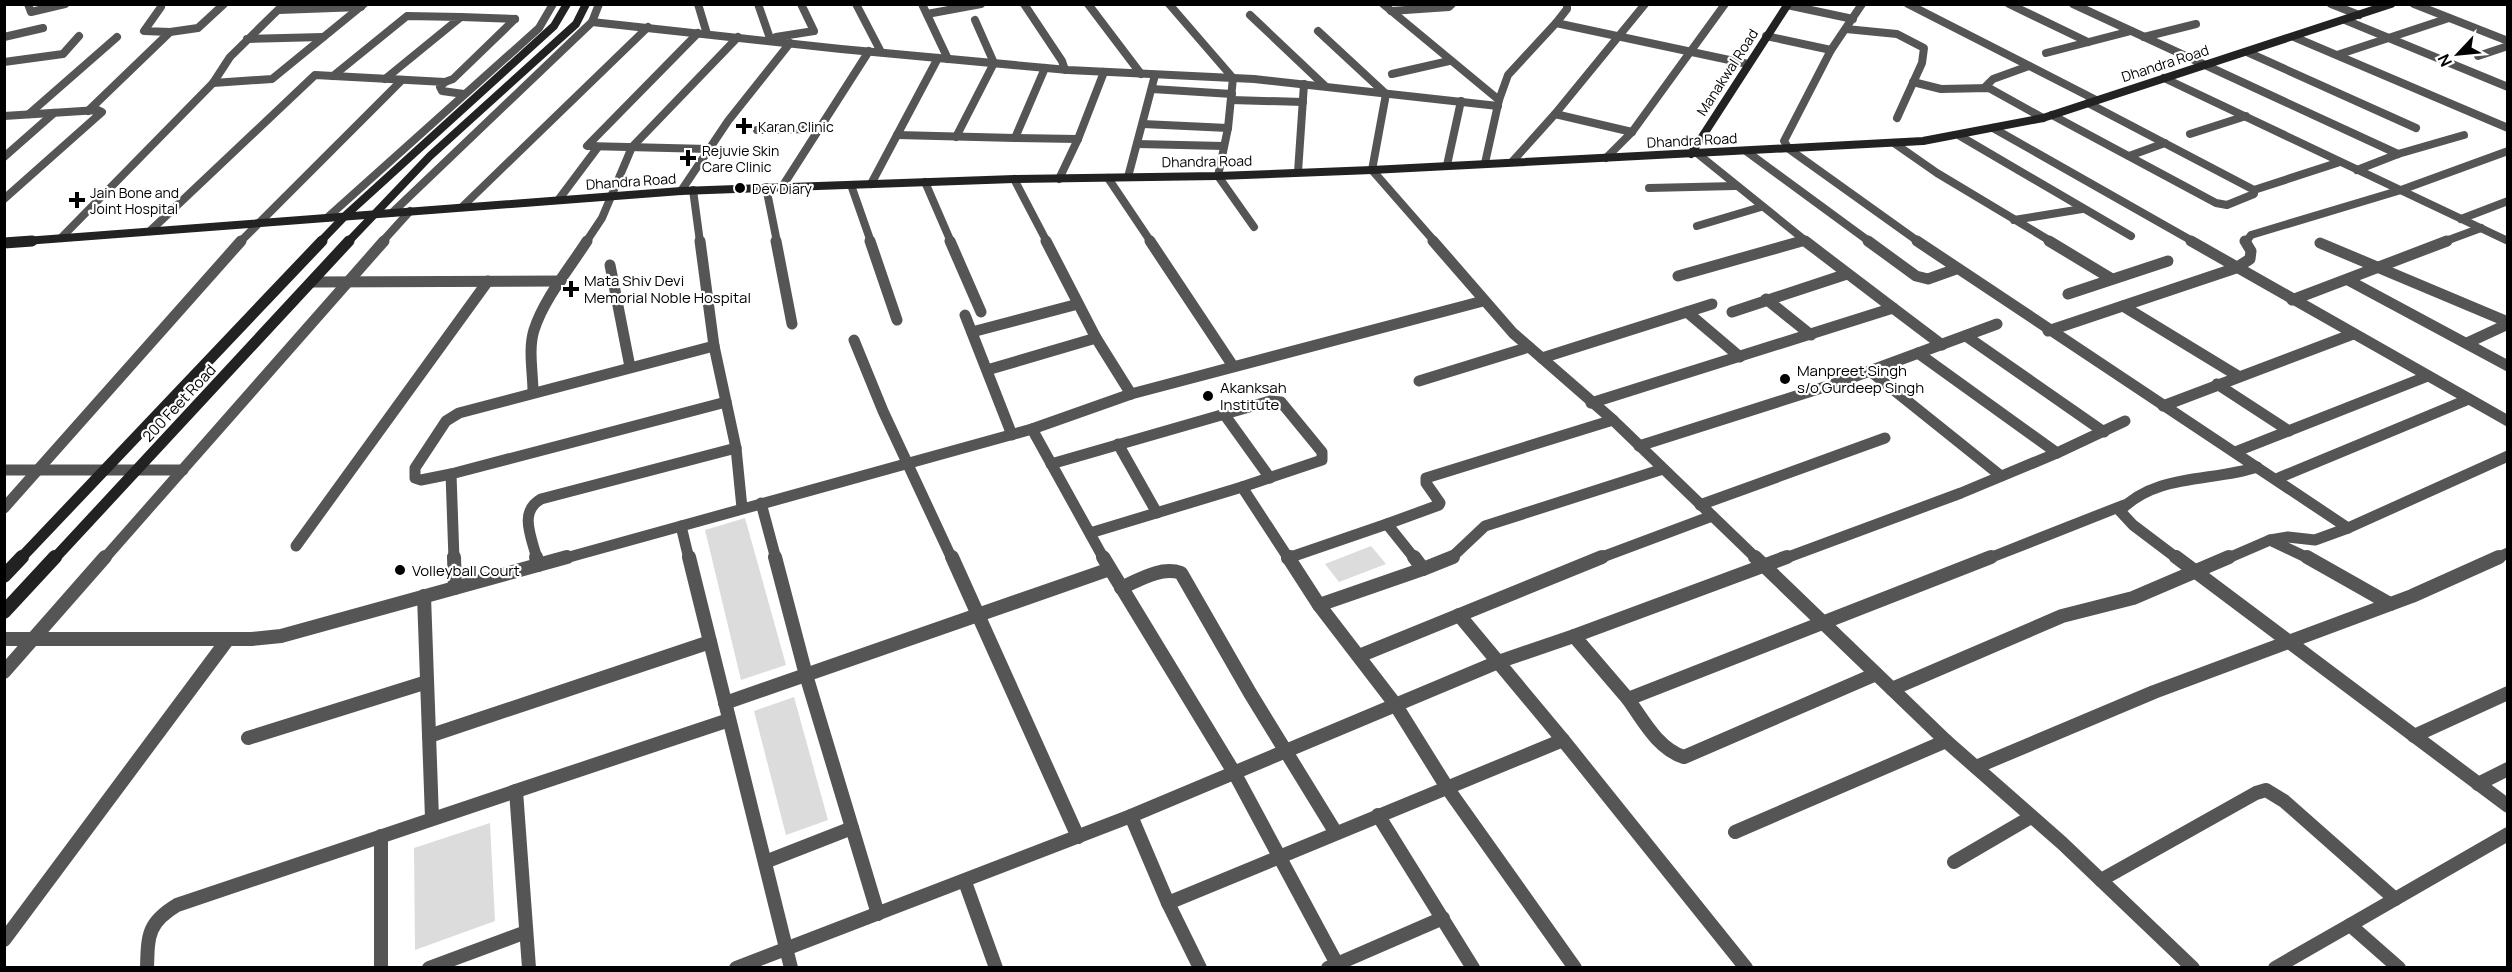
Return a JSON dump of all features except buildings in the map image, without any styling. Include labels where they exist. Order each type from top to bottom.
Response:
[{"type":"street","points":[[28,4],[31,12],[65,4]]},
{"type":"street","points":[[161,7],[144,32],[170,32],[198,28],[224,4]]},
{"type":"street","points":[[328,217],[539,28],[554,4]]},
{"type":"street","points":[[4,576],[346,215],[554,26],[567,4]]},
{"type":"street","name":"200 Feet Road","points":[[4,612],[313,282],[373,214],[438,149],[576,24],[586,4]]},
{"type":"street","points":[[393,212],[592,22],[599,4]]},
{"type":"street","points":[[698,4],[703,33]]},
{"type":"street","points":[[758,4],[771,39]]},
{"type":"street","points":[[801,4],[823,47]]},
{"type":"street","points":[[922,4],[948,59]]},
{"type":"street","points":[[927,14],[981,4]]},
{"type":"street","points":[[1024,4],[1062,61],[1065,70]]},
{"type":"street","points":[[1088,4],[1141,74]]},
{"type":"street","points":[[1169,4],[1233,78],[1228,128],[1218,176],[1254,227]]},
{"type":"street","points":[[1383,4],[1498,103]]},
{"type":"street","points":[[1391,11],[1449,7],[1452,4]]},
{"type":"street","points":[[1485,163],[1498,103],[1508,75],[1556,23],[1567,9],[1567,4]]},
{"type":"street","points":[[1512,162],[1555,114],[1645,4]]},
{"type":"street","points":[[1606,158],[1632,132],[1725,4]]},
{"type":"street","points":[[1862,4],[1831,50],[1784,141],[1789,148],[1956,269],[2348,528]]},
{"type":"street","points":[[2009,4],[2088,42]]},
{"type":"street","points":[[2073,4],[2398,154]]},
{"type":"street","points":[[2331,4],[2359,15]]},
{"type":"street","name":"Dhandra Road","points":[[4,243],[687,190],[1014,179],[1218,176],[1894,143],[1960,136],[2048,116],[2391,4]]},
{"type":"street","points":[[2414,4],[2508,41]]},
{"type":"street","points":[[860,5],[881,52]]},
{"type":"street","points":[[1787,5],[1853,19]]},
{"type":"street","name":"Manakwal Road","points":[[1695,154],[1748,64],[1787,5]]},
{"type":"street","points":[[1914,5],[2029,66],[2165,144],[2254,190],[2340,162]]},
{"type":"street","points":[[61,238],[213,83],[223,66],[247,39],[282,7],[363,6]]},
{"type":"street","points":[[213,83],[272,79],[363,6]]},
{"type":"street","points":[[1250,15],[1325,86]]},
{"type":"street","points":[[150,231],[313,76],[445,82],[453,79],[516,19],[407,16],[333,76]]},
{"type":"street","points":[[385,79],[461,17]]},
{"type":"street","points":[[2337,55],[2449,18]]},
{"type":"street","points":[[975,20],[994,63]]},
{"type":"street","points":[[2345,20],[2508,87]]},
{"type":"street","points":[[592,22],[1065,70],[1233,78],[1498,103]]},
{"type":"street","points":[[1556,23],[1748,64]]},
{"type":"street","points":[[2144,37],[2196,24]]},
{"type":"street","points":[[462,207],[648,27]]},
{"type":"street","points":[[4,37],[43,28]]},
{"type":"street","points":[[1846,29],[1889,32],[1922,45],[1925,50],[1897,118]]},
{"type":"street","points":[[771,39],[814,31]]},
{"type":"street","points":[[1318,31],[1386,94]]},
{"type":"street","points":[[88,111],[170,32]]},
{"type":"street","points":[[2046,53],[2131,32]]},
{"type":"street","points":[[703,33],[587,146],[708,149]]},
{"type":"street","points":[[4,62],[63,54],[79,36]]},
{"type":"street","points":[[1766,36],[1831,50]]},
{"type":"street","points":[[29,114],[117,37]]},
{"type":"street","points":[[247,39],[323,37]]},
{"type":"street","points":[[533,392],[532,340],[539,319],[602,218],[632,147],[738,37]]},
{"type":"street","points":[[2294,37],[2508,128]]},
{"type":"street","points":[[742,508],[736,447],[714,346],[687,190],[708,149],[790,43]]},
{"type":"street","points":[[2478,56],[2508,46]]},
{"type":"street","points":[[782,187],[869,51]]},
{"type":"street","points":[[2247,52],[2416,128]]},
{"type":"street","points":[[871,184],[938,58]]},
{"type":"street","points":[[1392,74],[1449,61]]},
{"type":"street","points":[[956,137],[994,63]]},
{"type":"street","points":[[1985,87],[1993,79],[2029,66]]},
{"type":"street","points":[[1015,138],[1045,68]]},
{"type":"street","points":[[1059,179],[1078,139],[1104,72]]},
{"type":"street","points":[[1128,177],[1155,75]]},
{"type":"street","points":[[2164,78],[2506,239]]},
{"type":"street","points":[[4,508],[258,222],[402,80]]},
{"type":"street","points":[[445,82],[440,87],[441,91],[464,94]]},
{"type":"street","points":[[1913,82],[1941,89],[1985,87],[1995,90],[2129,156],[2219,204],[2227,205],[2254,194],[2254,190]]},
{"type":"street","points":[[1298,172],[1304,84]]},
{"type":"street","points":[[1152,89],[1303,102]]},
{"type":"street","points":[[1386,94],[1372,170],[1483,301],[1529,347],[1613,420],[1946,741],[2101,880],[2193,968]]},
{"type":"street","points":[[1447,165],[1461,101]]},
{"type":"street","points":[[4,116],[102,112],[4,199]]},
{"type":"street","points":[[4,157],[54,113]]},
{"type":"street","points":[[1555,114],[1632,132]]},
{"type":"street","points":[[2190,134],[2246,116]]},
{"type":"street","points":[[1143,124],[1228,128]]},
{"type":"street","points":[[1993,128],[2508,421]]},
{"type":"street","points":[[757,130],[818,129]]},
{"type":"street","points":[[897,135],[1078,139]]},
{"type":"street","points":[[2357,170],[2398,154],[2464,135]]},
{"type":"street","points":[[1960,136],[2131,236]]},
{"type":"street","points":[[1894,143],[2014,220],[2112,279]]},
{"type":"street","points":[[1137,144],[1224,146]]},
{"type":"street","points":[[2129,156],[2165,144]]},
{"type":"street","points":[[559,199],[598,147]]},
{"type":"street","points":[[1746,151],[1916,276],[1928,279],[1956,269]]},
{"type":"street","points":[[2048,331],[2236,268],[2251,256],[2245,241],[2248,237],[2401,190],[2508,151]]},
{"type":"street","points":[[1695,154],[1846,274],[1942,345]]},
{"type":"street","points":[[1108,178],[1233,366]]},
{"type":"street","points":[[1014,179],[1096,338],[1131,394]]},
{"type":"street","points":[[925,182],[981,312]]},
{"type":"street","points":[[851,184],[897,320]]},
{"type":"street","points":[[1649,188],[1735,186]]},
{"type":"street","points":[[766,187],[792,324]]},
{"type":"street","points":[[2461,219],[2508,201]]},
{"type":"street","points":[[1697,226],[1761,207]]},
{"type":"street","points":[[2014,220],[2082,208]]},
{"type":"street","points":[[4,672],[410,211]]},
{"type":"street","points":[[2292,300],[2481,228]]},
{"type":"street","points":[[1678,276],[1805,240]]},
{"type":"street","points":[[2320,243],[2508,323]]},
{"type":"street","points":[[2067,294],[2168,261]]},
{"type":"street","points":[[610,265],[630,367]]},
{"type":"street","points":[[1732,312],[1846,274]]},
{"type":"street","points":[[2348,280],[2508,366]]},
{"type":"street","points":[[296,546],[488,281]]},
{"type":"street","points":[[313,282],[561,281]]},
{"type":"street","points":[[1766,299],[1811,335]]},
{"type":"street","points":[[4,639],[228,639],[282,636],[1012,435],[1131,394],[1483,301]]},
{"type":"street","points":[[972,332],[1078,304]]},
{"type":"street","points":[[1542,358],[1712,304]]},
{"type":"street","points":[[2123,306],[2238,376]]},
{"type":"street","points":[[1591,403],[1893,308]]},
{"type":"street","points":[[1686,312],[1740,357]]},
{"type":"street","points":[[965,315],[1012,435]]},
{"type":"street","points":[[2467,343],[2508,323]]},
{"type":"street","points":[[1639,446],[1870,371],[1996,324]]},
{"type":"street","points":[[2163,406],[2353,334]]},
{"type":"street","points":[[1966,336],[2104,432]]},
{"type":"street","points":[[987,370],[1096,338]]},
{"type":"street","points":[[854,340],[1078,837]]},
{"type":"street","points":[[714,346],[459,413],[446,421],[415,468],[414,474],[415,478],[421,480],[451,474],[726,402]]},
{"type":"street","points":[[1419,381],[1529,347]]},
{"type":"street","points":[[1918,353],[2057,453]]},
{"type":"street","points":[[1870,371],[2001,476]]},
{"type":"street","points":[[2235,452],[2428,376]]},
{"type":"street","points":[[2217,384],[2289,431]]},
{"type":"street","points":[[2276,479],[2469,399]]},
{"type":"street","points":[[1052,464],[1270,401],[1281,402],[1322,452],[1322,460],[1318,462],[1090,533]]},
{"type":"street","points":[[1224,414],[1270,478]]},
{"type":"street","points":[[1288,558],[1439,506],[1440,503],[1426,483],[1426,478],[1613,420]]},
{"type":"street","points":[[736,968],[965,882],[1131,816],[1498,662],[1961,493],[2057,453],[2125,421]]},
{"type":"street","points":[[1032,429],[1110,569],[1235,774],[1332,966],[1443,918]]},
{"type":"street","points":[[1700,505],[1886,438]]},
{"type":"street","points":[[1118,444],[1157,513]]},
{"type":"street","points":[[538,565],[527,515],[532,504],[541,499],[736,447]]},
{"type":"street","points":[[1892,689],[2062,616],[2133,598],[2197,573],[2270,540],[2282,537],[2318,540],[2508,456]]},
{"type":"street","points":[[1628,699],[2124,505],[2182,480],[2233,475],[2257,467]]},
{"type":"street","points":[[1319,605],[1452,558],[1485,526],[1663,469]]},
{"type":"street","points":[[4,470],[183,470]]},
{"type":"street","points":[[451,474],[455,588]]},
{"type":"street","points":[[1242,487],[1319,605],[1395,704],[1448,789],[1575,968]]},
{"type":"street","points":[[761,503],[806,675],[878,914]]},
{"type":"street","points":[[2124,505],[2120,511],[2124,517],[2508,806]]},
{"type":"street","points":[[1359,656],[1558,573],[1712,516]]},
{"type":"street","points":[[1387,524],[1423,569]]},
{"type":"street","points":[[681,526],[791,968]]},
{"type":"street","points":[[2301,538],[2303,555]]},
{"type":"street","points":[[2270,540],[2303,555],[2390,604]]},
{"type":"street","points":[[1976,767],[2154,692],[2390,604],[2508,553]]},
{"type":"street","points":[[725,703],[1110,569]]},
{"type":"street","points":[[1122,588],[1168,571],[1176,570],[1181,573],[1285,752],[1336,833]]},
{"type":"street","points":[[424,596],[432,818]]},
{"type":"street","points":[[1459,615],[1563,740],[1746,968]]},
{"type":"street","points":[[1574,636],[1628,699],[1663,746],[1671,754],[1684,757],[1876,674]]},
{"type":"street","points":[[4,940],[228,639]]},
{"type":"street","points":[[429,736],[710,642]]},
{"type":"street","points":[[248,738],[427,682]]},
{"type":"street","points":[[2414,736],[2508,693]]},
{"type":"street","points":[[147,968],[152,922],[177,905],[729,720]]},
{"type":"street","points":[[1168,903],[1563,740]]},
{"type":"street","points":[[1735,832],[1946,741]]},
{"type":"street","points":[[2478,784],[2508,769]]},
{"type":"street","points":[[2101,880],[2256,793],[2266,790],[2284,801],[2395,899]]},
{"type":"street","points":[[516,791],[529,968]]},
{"type":"street","points":[[1378,815],[1473,968]]},
{"type":"street","points":[[1131,816],[1168,903],[1200,968]]},
{"type":"street","points":[[1954,862],[2031,817]]},
{"type":"street","points":[[765,862],[852,828]]},
{"type":"street","points":[[2275,968],[2508,834]]},
{"type":"street","points":[[381,836],[381,968]]},
{"type":"street","points":[[965,882],[996,968]]},
{"type":"street","points":[[2350,925],[2399,968]]},
{"type":"street","points":[[429,968],[526,932]]},
{"type":"shaded area","points":[[745,518],[786,665],[741,680],[705,530]]},
{"type":"shaded area","points":[[1371,546],[1386,564],[1339,582],[1325,564]]},
{"type":"shaded area","points":[[794,697],[828,820],[786,835],[754,711]]},
{"type":"shaded area","points":[[490,823],[495,921],[415,950],[414,848]]},
{"type":"place","name":"Karan Clinic","points":[[744,126]]},
{"type":"place","name":"Rejuvie Skin Care Clinic","points":[[688,158]]},
{"type":"place","name":"Dev Diary","points":[[740,188]]},
{"type":"place","name":"Jain Bone and Joint Hospital","points":[[77,200]]},
{"type":"place","name":"Mata Shiv Devi Memorial Noble Hospital","points":[[571,289]]},
{"type":"place","name":"Manpreet Singh s/o Gurdeep Singh","points":[[1785,379]]},
{"type":"place","name":"Akanksah Institute","points":[[1208,396]]},
{"type":"place","name":"Volleyball Court","points":[[400,570]]}]
